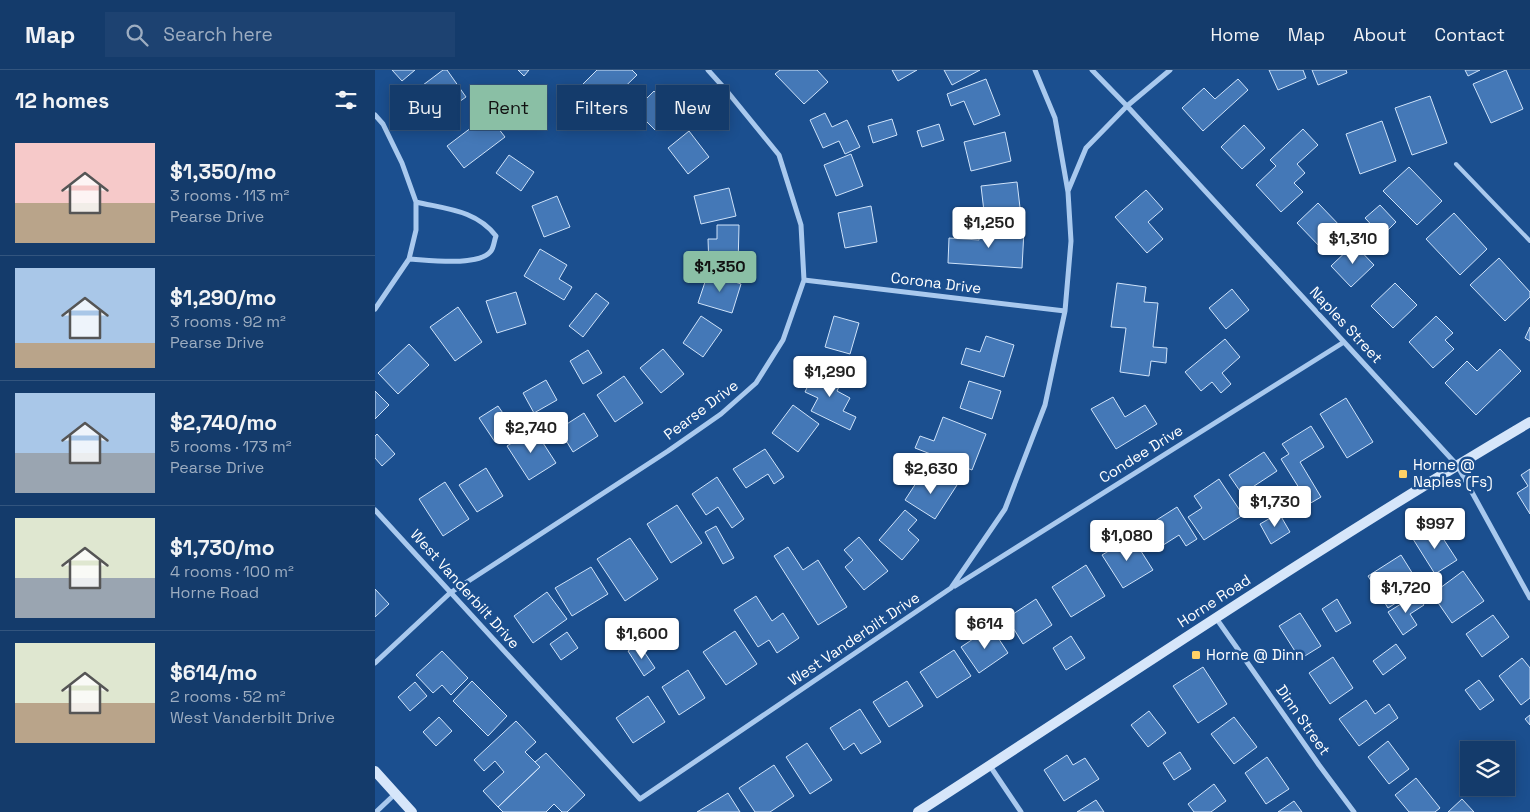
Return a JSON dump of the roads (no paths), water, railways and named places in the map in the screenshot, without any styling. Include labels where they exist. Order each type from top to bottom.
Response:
[{"type":"main road","name":"Horne Road","points":[[917,812],[1216,617],[1530,422]]},
{"type":"main road","points":[[375,771],[412,812]]},
{"type":"street","name":"Pearse Drive","points":[[375,662],[450,593],[721,414],[756,383],[783,340],[804,280],[801,225],[779,155],[708,70]]},
{"type":"street","name":"West Vanderbilt Drive","points":[[375,510],[640,799],[951,588],[1005,509],[1045,405],[1065,312],[1071,241],[1068,192],[1055,118],[1035,70]]},
{"type":"street","name":"Naples Street","points":[[1092,70],[1345,342],[1457,466],[1530,598]]},
{"type":"street","points":[[1068,192],[1086,148],[1127,106],[1170,70]]},
{"type":"street","points":[[375,115],[383,124],[403,163],[416,202],[416,230],[409,259],[375,309]]},
{"type":"street","points":[[409,259],[466,261],[484,257],[492,250],[495,236],[487,225],[469,214],[416,202]]},
{"type":"street","name":"Corona Drive","points":[[804,280],[1065,312]]},
{"type":"street","name":"Condee Drive","points":[[951,588],[1345,342]]},
{"type":"street","name":"Dinn Street","points":[[1216,617],[1354,812]]},
{"type":"street","points":[[989,766],[1021,812]]},
{"type":"street","points":[[376,812],[395,794]]},
{"type":"lane","points":[[1456,164],[1530,241]]},
{"type":"place","name":"Horne @ Naples (Fs)","points":[[1403,474]]},
{"type":"place","name":"Horne @ Dinn","points":[[1196,655]]}]
